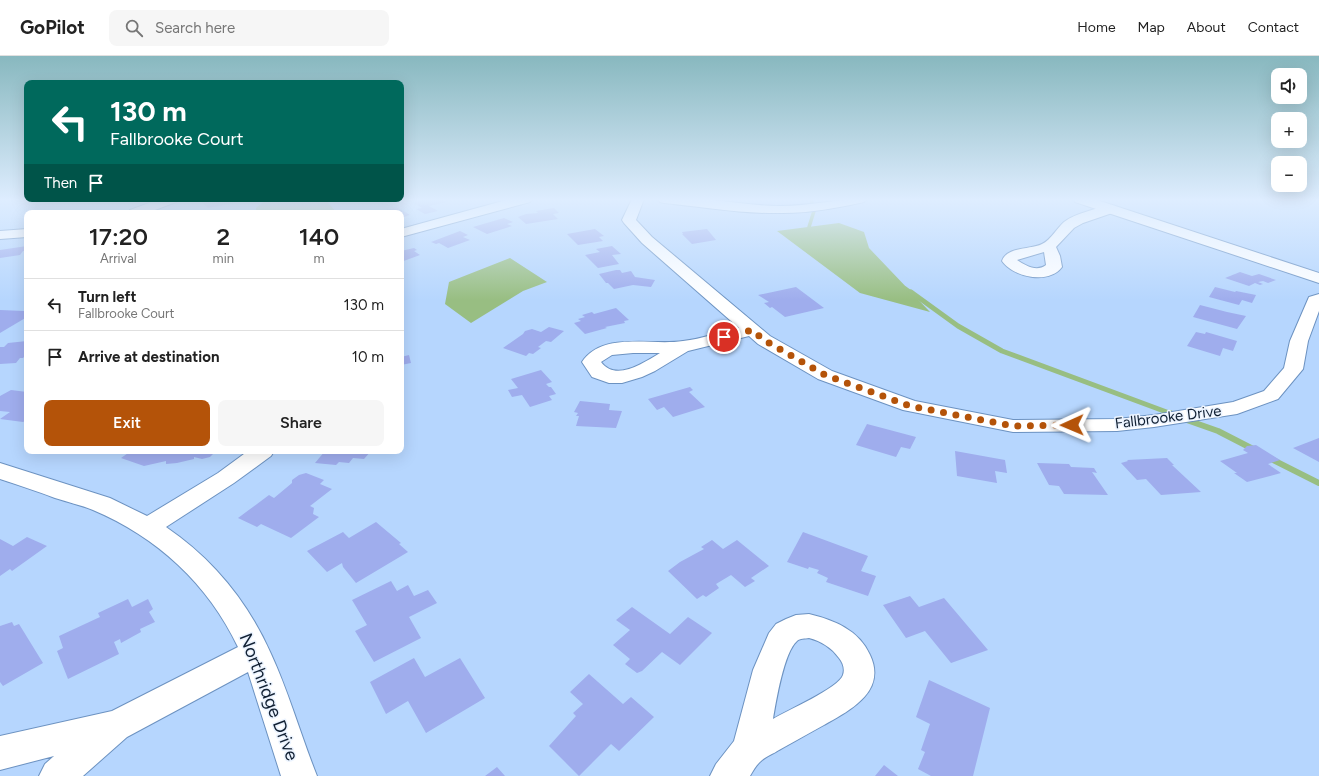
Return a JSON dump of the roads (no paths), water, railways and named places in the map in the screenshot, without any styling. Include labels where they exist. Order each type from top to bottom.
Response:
[{"type":"street","points":[[0,235],[24,233]]},
{"type":"street","name":"Fallbrooke Drive","points":[[640,233],[647,240],[764,340],[825,375],[910,406],[1013,426],[1117,425],[1154,421],[1237,408],[1271,395],[1293,369],[1299,341],[1315,300],[1319,299]]},
{"type":"street","points":[[1048,247],[1064,233]]},
{"type":"street","points":[[1181,233],[1319,278]]},
{"type":"street","points":[[682,347],[752,330]]},
{"type":"street","points":[[148,527],[226,478],[259,454]]},
{"type":"street","name":"Northridge Drive","points":[[0,471],[100,504],[148,527],[189,557],[210,579],[225,598],[256,653],[299,776]]},
{"type":"street","points":[[57,776],[115,726],[256,653]]},
{"type":"street","points":[[0,753],[115,726]]},
{"type":"street","points":[[728,776],[749,749]]},
{"type":"waterway","points":[[905,288],[912,293]]},
{"type":"waterway","points":[[911,292],[958,326],[1002,351],[1172,414]]},
{"type":"waterway","points":[[1184,419],[1218,431],[1253,449]]},
{"type":"waterway","points":[[1269,458],[1319,483]]}]
